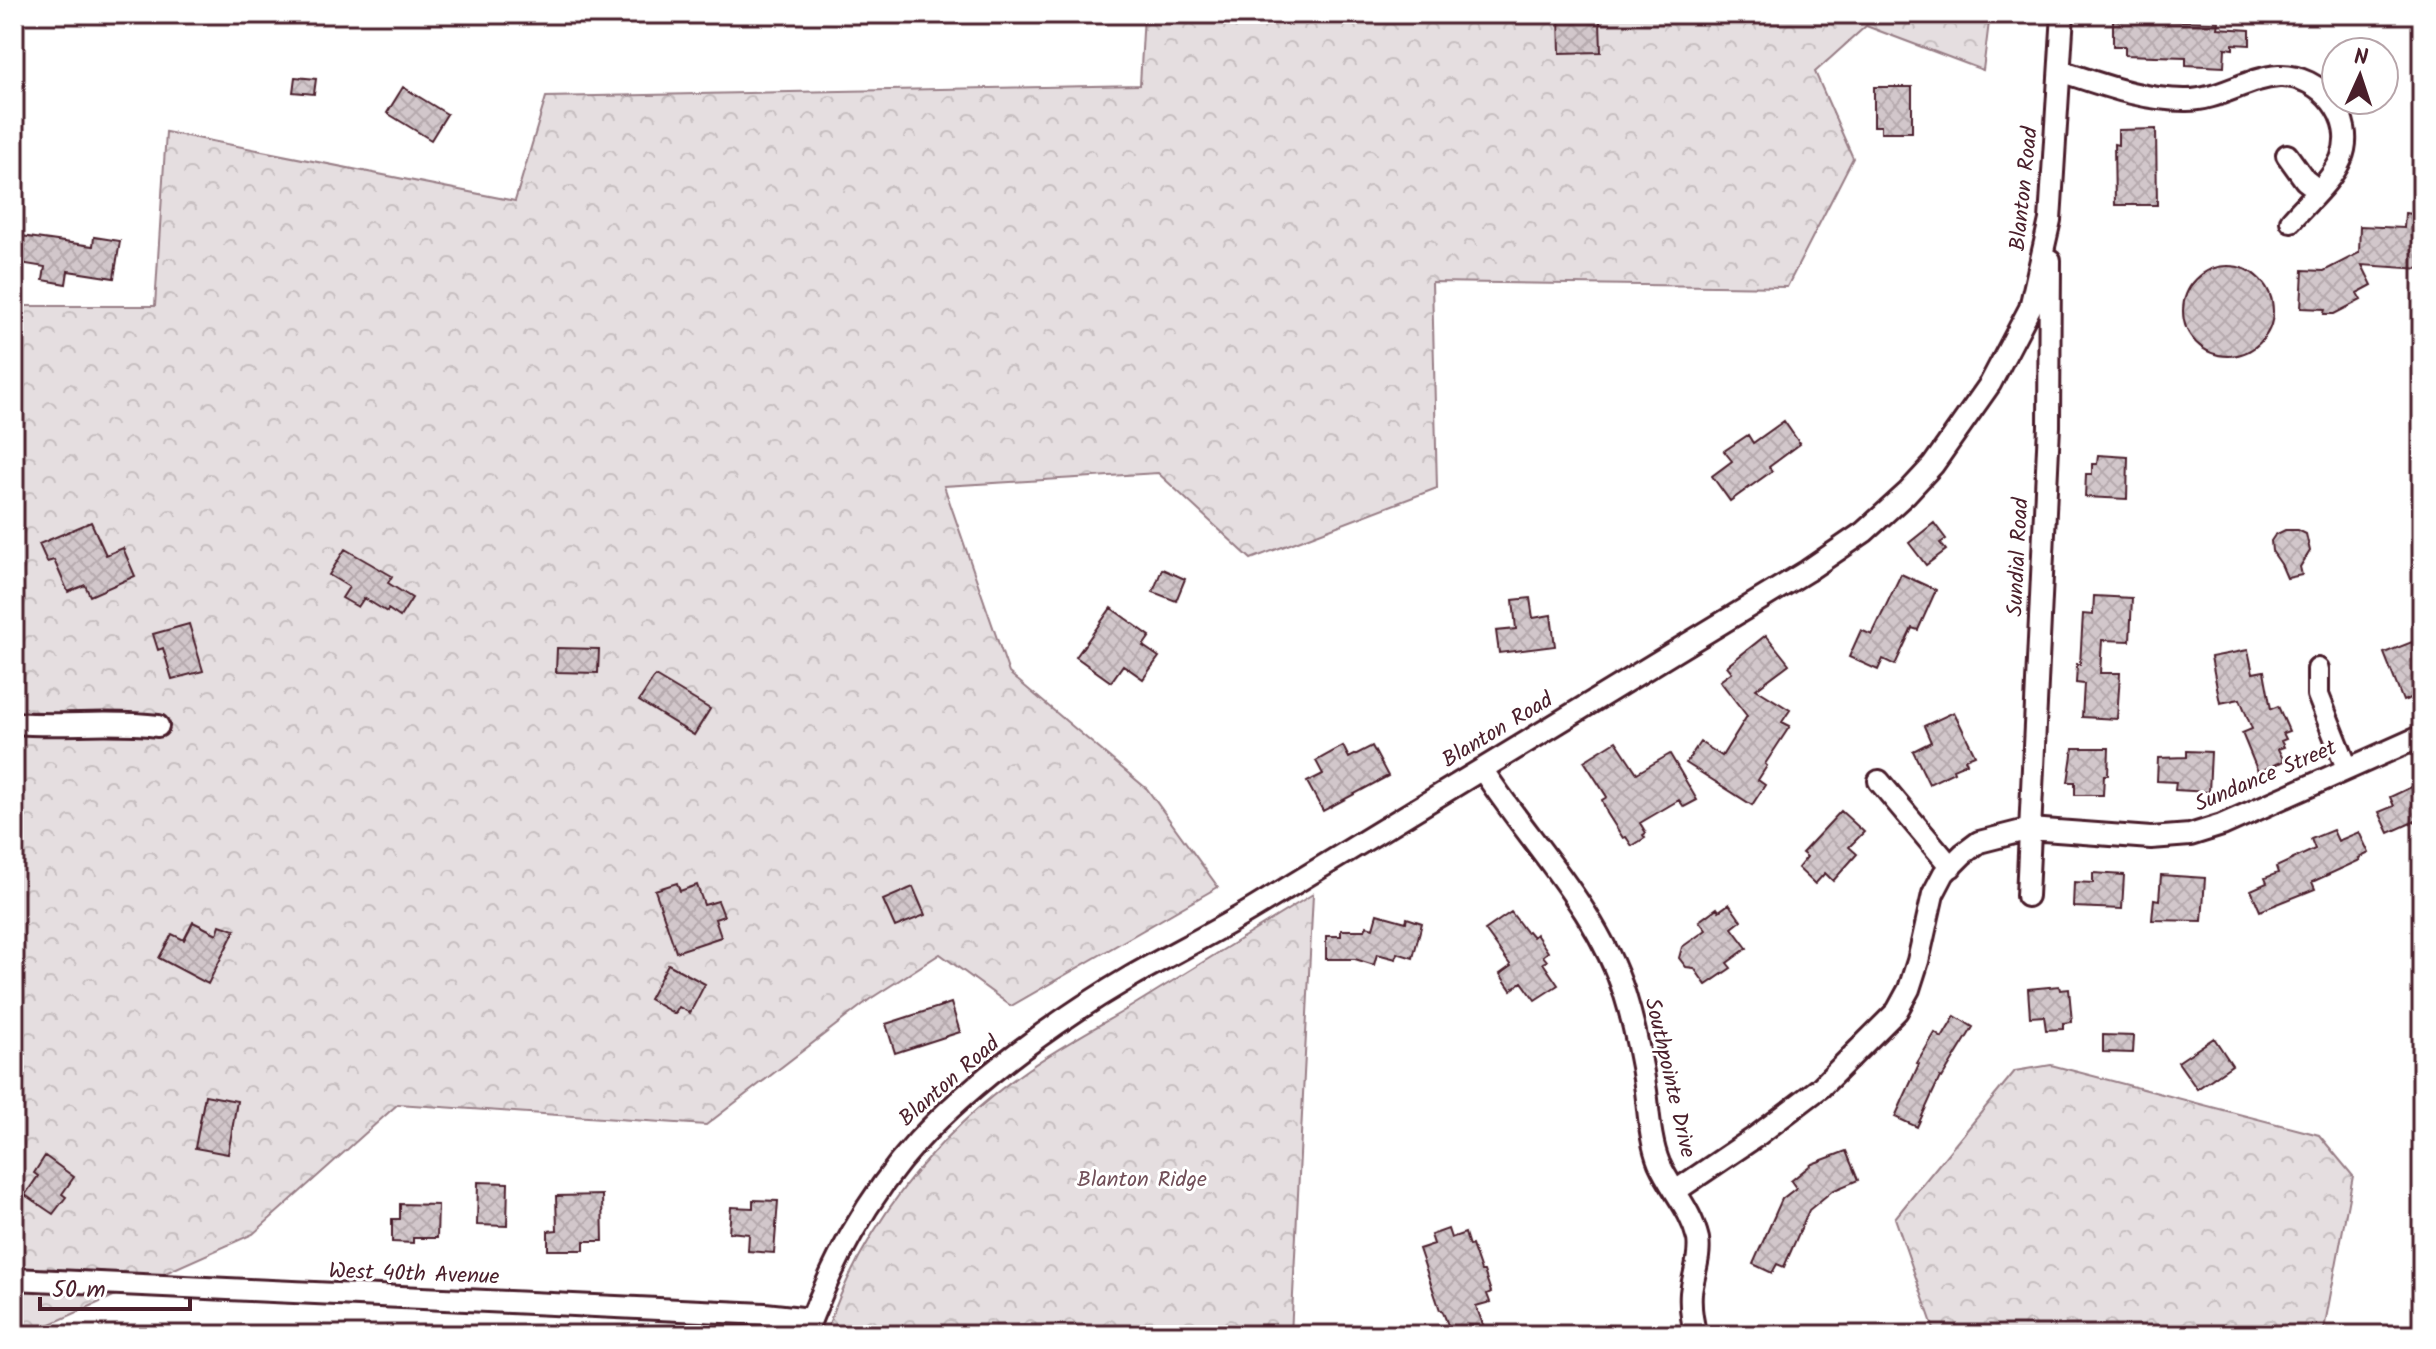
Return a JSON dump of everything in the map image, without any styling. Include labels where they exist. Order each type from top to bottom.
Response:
[{"type":"street","name":"Blanton Road","points":[[808,1327],[844,1244],[890,1174],[939,1120],[986,1078],[1117,985],[1241,916],[1807,571],[1864,532],[1907,493],[1933,465],[1990,384],[2030,308],[2050,220],[2063,14]]},
{"type":"street","points":[[2060,71],[2127,92],[2169,100],[2214,96],[2269,77],[2301,78],[2326,93],[2335,103],[2345,132],[2343,155],[2291,221]]},
{"type":"street","points":[[2287,155],[2305,180],[2318,190]]},
{"type":"street","name":"Sundial Road","points":[[2027,896],[2049,426],[2050,220]]},
{"type":"street","points":[[2318,669],[2318,695],[2347,768]]},
{"type":"street","points":[[14,723],[158,726]]},
{"type":"street","name":"Sundance Street","points":[[1677,1190],[1820,1088],[1897,1011],[1909,989],[1918,961],[1933,894],[1951,867],[1979,842],[2030,829],[2151,838],[2190,835],[2222,825],[2422,736]]},
{"type":"street","name":"Southpointe Drive","points":[[1482,769],[1572,891],[1602,939],[1624,992],[1639,1043],[1659,1162],[1692,1218],[1699,1243],[1691,1293],[1691,1321],[1696,1335]]},
{"type":"street","points":[[1879,781],[1951,867]]},
{"type":"street","name":"West 40th Avenue","points":[[14,1279],[765,1314],[808,1327]]},
{"type":"green space","points":[[1144,14],[1990,14],[1983,70],[1866,26],[1815,72],[1853,158],[1787,287],[1432,282],[1437,488],[1251,559],[1158,473],[944,486],[1009,673],[1147,789],[1218,887],[1011,1006],[940,954],[870,999],[706,1125],[398,1104],[253,1234],[26,1335],[14,1335],[14,306],[155,306],[166,132],[515,201],[546,97],[1140,85]]},
{"type":"green space","name":"Blanton Ridge","points":[[1313,894],[1291,1335],[825,1335],[859,1257],[881,1221],[933,1153],[962,1123],[994,1095],[1066,1044]]},
{"type":"green space","points":[[2051,1065],[2319,1135],[2353,1176],[2323,1335],[1936,1335],[1895,1218],[2015,1071]]},
{"type":"building","points":[[1559,14],[1589,14],[1589,21],[1600,21],[1601,52],[1560,53]]},
{"type":"building","points":[[2113,20],[2219,22],[2218,28],[2250,30],[2250,45],[2233,44],[2233,49],[2225,48],[2224,67],[2186,65],[2186,57],[2125,55],[2125,46],[2113,46]]},
{"type":"building","points":[[295,77],[316,79],[314,94],[293,92]]},
{"type":"building","points":[[403,87],[447,114],[431,140],[387,113]]},
{"type":"building","points":[[1874,87],[1912,87],[1912,132],[1881,132],[1881,126],[1874,126]]},
{"type":"building","points":[[2156,129],[2157,205],[2115,205],[2114,144],[2118,145],[2118,130]]},
{"type":"building","points":[[2405,213],[2422,215],[2422,269],[2362,265],[2372,285],[2357,293],[2361,300],[2334,314],[2324,314],[2325,309],[2301,308],[2303,270],[2324,271],[2359,253],[2360,226],[2404,228]]},
{"type":"building","points":[[14,235],[93,246],[94,237],[120,241],[114,278],[68,271],[66,284],[43,280],[45,267],[14,262]]},
{"type":"building","points":[[2228,266],[2253,274],[2265,286],[2273,311],[2265,336],[2253,348],[2228,356],[2203,348],[2191,336],[2183,311],[2191,286],[2203,274]]},
{"type":"building","points":[[1784,421],[1800,444],[1769,467],[1772,471],[1730,501],[1712,476],[1732,461],[1724,451],[1748,435],[1753,443]]},
{"type":"building","points":[[2098,455],[2128,457],[2127,499],[2085,497],[2086,474],[2092,474],[2092,464],[2097,464]]},
{"type":"building","points":[[91,522],[106,555],[123,548],[135,576],[90,596],[85,585],[68,592],[54,560],[47,562],[39,544]]},
{"type":"building","points":[[1934,523],[1946,539],[1940,543],[1946,550],[1926,565],[1909,543]]},
{"type":"building","points":[[2285,530],[2298,530],[2306,534],[2310,551],[2300,567],[2302,575],[2287,578],[2272,551],[2271,541]]},
{"type":"building","points":[[345,549],[392,576],[388,583],[412,598],[400,617],[364,598],[358,607],[342,598],[349,587],[329,575]]},
{"type":"building","points":[[1162,569],[1185,579],[1176,601],[1153,592]]},
{"type":"building","points":[[1901,574],[1936,590],[1918,630],[1912,628],[1895,665],[1883,659],[1878,670],[1849,657],[1861,630],[1872,635]]},
{"type":"building","points":[[2094,596],[2132,598],[2130,641],[2102,640],[2100,673],[2120,673],[2117,719],[2082,717],[2084,684],[2076,683],[2077,664],[2080,664],[2083,614],[2093,615]]},
{"type":"building","points":[[1530,598],[1533,618],[1551,615],[1555,646],[1499,653],[1496,631],[1516,629],[1513,600]]},
{"type":"building","points":[[1111,608],[1150,636],[1143,646],[1159,657],[1143,679],[1123,665],[1111,682],[1076,657]]},
{"type":"building","points":[[189,624],[203,671],[172,679],[163,648],[158,650],[153,634]]},
{"type":"building","points":[[1766,635],[1789,664],[1756,689],[1790,710],[1782,722],[1790,726],[1765,764],[1767,766],[1758,780],[1765,785],[1752,805],[1686,763],[1700,742],[1722,756],[1747,716],[1720,681],[1732,672],[1727,666]]},
{"type":"building","points":[[2412,642],[2417,655],[2422,653],[2422,694],[2403,701],[2384,653]]},
{"type":"building","points":[[557,648],[599,649],[598,673],[556,672]]},
{"type":"building","points":[[2248,650],[2253,673],[2264,671],[2271,709],[2278,706],[2289,731],[2283,733],[2286,739],[2281,741],[2284,747],[2278,749],[2284,761],[2258,772],[2242,733],[2252,729],[2240,699],[2220,703],[2211,657]]},
{"type":"building","points":[[655,676],[710,709],[694,735],[639,701]]},
{"type":"building","points":[[1954,712],[1975,755],[1965,759],[1967,763],[1953,769],[1954,772],[1929,784],[1913,751],[1931,742],[1924,726]]},
{"type":"building","points":[[1616,741],[1637,773],[1670,754],[1697,800],[1684,807],[1679,800],[1640,823],[1646,833],[1643,835],[1645,838],[1632,846],[1607,813],[1602,800],[1607,797],[1584,761]]},
{"type":"building","points":[[1343,746],[1349,758],[1372,746],[1388,776],[1323,811],[1307,782],[1323,774],[1316,761]]},
{"type":"building","points":[[2073,748],[2109,748],[2108,775],[2104,775],[2103,795],[2075,795],[2075,782],[2068,782]]},
{"type":"building","points":[[2187,751],[2211,752],[2209,792],[2175,790],[2176,782],[2157,781],[2158,758],[2187,757]]},
{"type":"building","points":[[2422,782],[2422,818],[2389,833],[2379,812],[2394,806],[2390,797]]},
{"type":"building","points":[[1841,811],[1864,832],[1849,847],[1857,854],[1833,881],[1825,873],[1815,884],[1798,868],[1807,857],[1802,853]]},
{"type":"building","points":[[2333,830],[2338,841],[2359,832],[2369,853],[2312,882],[2315,889],[2260,911],[2251,890],[2267,883],[2265,878],[2278,873],[2276,867],[2315,849],[2311,839]]},
{"type":"building","points":[[2093,873],[2124,875],[2122,909],[2073,907],[2074,882],[2093,883]]},
{"type":"building","points":[[2161,875],[2205,878],[2202,921],[2152,920],[2154,899],[2159,900]]},
{"type":"building","points":[[677,883],[680,891],[697,885],[704,905],[718,901],[724,916],[715,919],[721,937],[676,952],[655,890]]},
{"type":"building","points":[[913,887],[925,915],[895,927],[883,900]]},
{"type":"building","points":[[1729,904],[1741,921],[1732,928],[1747,948],[1727,963],[1731,968],[1706,985],[1694,968],[1686,967],[1679,958],[1682,947],[1706,930],[1699,921],[1717,908],[1719,911]]},
{"type":"building","points":[[1511,912],[1526,932],[1533,937],[1536,934],[1548,952],[1543,956],[1547,961],[1543,963],[1558,985],[1535,1000],[1522,982],[1511,990],[1500,974],[1511,966],[1485,930]]},
{"type":"building","points":[[1377,914],[1422,923],[1413,958],[1397,953],[1396,959],[1377,954],[1374,965],[1355,959],[1326,959],[1326,936],[1341,936],[1341,930],[1373,928]]},
{"type":"building","points":[[193,922],[217,934],[220,925],[235,930],[208,984],[159,958],[172,934],[184,940]]},
{"type":"building","points":[[668,964],[705,984],[690,1013],[679,1007],[675,1014],[649,999]]},
{"type":"building","points":[[2059,986],[2060,990],[2069,989],[2072,1022],[2063,1023],[2063,1029],[2046,1030],[2044,1016],[2030,1017],[2028,989]]},
{"type":"building","points":[[951,1003],[960,1032],[895,1053],[886,1024]]},
{"type":"building","points":[[1955,1016],[1973,1027],[1940,1077],[1917,1127],[1895,1117],[1917,1063],[1935,1033],[1942,1038]]},
{"type":"building","points":[[2103,1035],[2134,1036],[2133,1053],[2103,1052]]},
{"type":"building","points":[[2214,1038],[2232,1065],[2197,1089],[2178,1062]]},
{"type":"building","points":[[205,1095],[237,1101],[228,1154],[195,1148]]},
{"type":"building","points":[[1846,1151],[1858,1180],[1832,1191],[1809,1210],[1784,1267],[1777,1264],[1772,1273],[1753,1264],[1782,1199],[1796,1188],[1791,1181],[1812,1164]]},
{"type":"building","points":[[45,1156],[74,1177],[62,1194],[66,1197],[53,1214],[25,1195],[38,1176],[34,1173]]},
{"type":"building","points":[[478,1182],[508,1183],[507,1226],[477,1225]]},
{"type":"building","points":[[602,1195],[603,1241],[584,1241],[584,1250],[548,1250],[548,1231],[557,1230],[556,1196]]},
{"type":"building","points":[[753,1200],[778,1201],[774,1253],[748,1251],[749,1234],[729,1232],[731,1207],[753,1208]]},
{"type":"building","points":[[400,1204],[438,1205],[437,1238],[413,1238],[413,1243],[392,1242],[392,1219],[400,1219]]},
{"type":"building","points":[[1448,1229],[1451,1238],[1465,1233],[1481,1271],[1484,1271],[1491,1292],[1487,1294],[1490,1302],[1476,1306],[1487,1335],[1452,1335],[1440,1310],[1419,1249],[1434,1244],[1431,1235]]}]
